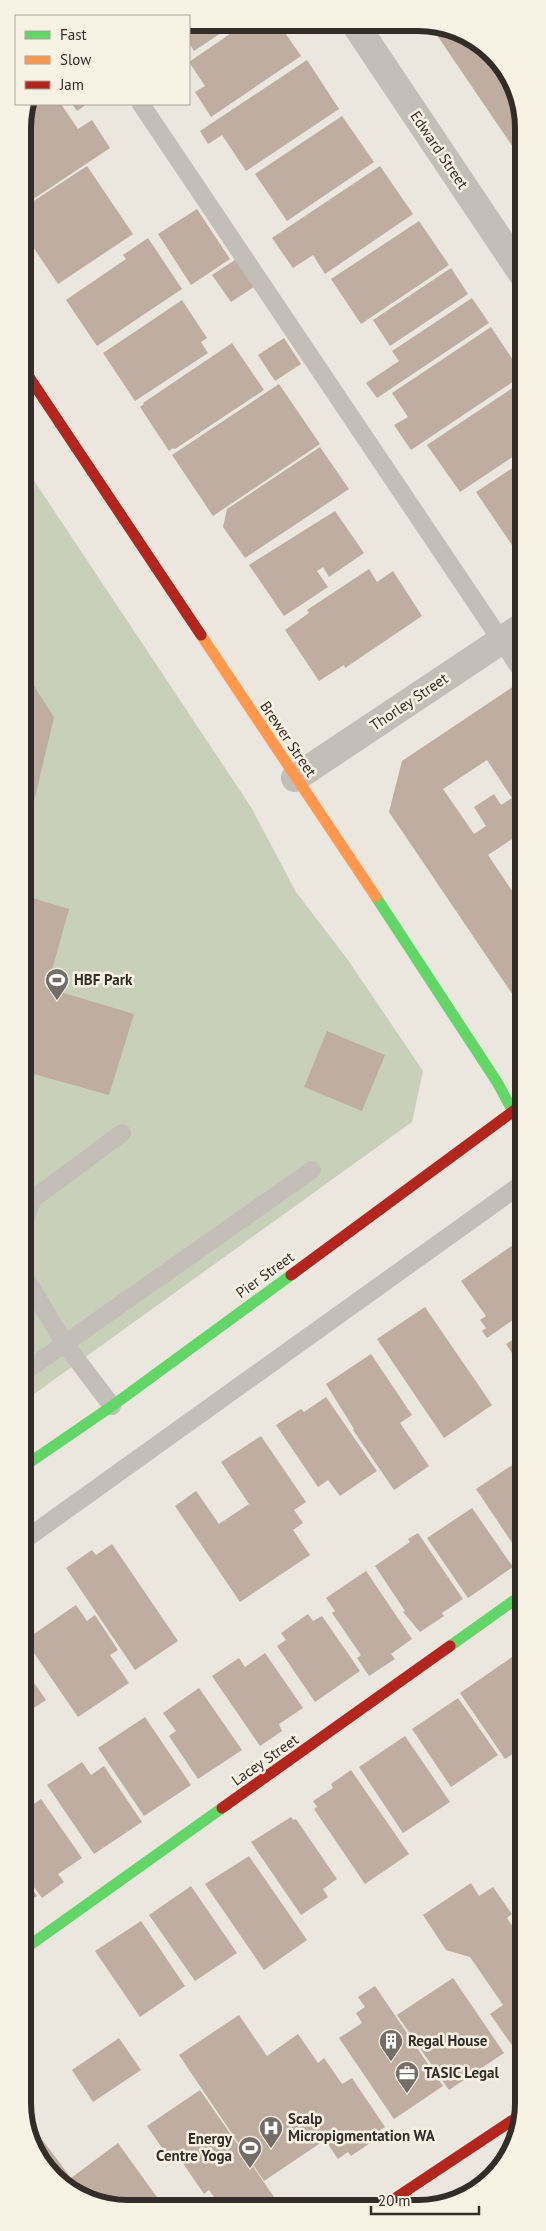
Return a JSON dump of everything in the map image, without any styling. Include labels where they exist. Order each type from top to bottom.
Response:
[{"type":"street","name":"Edward Street","points":[[360,31],[515,260]]},
{"type":"street","name":"Brewer Street","points":[[31,380],[497,1082],[515,1117]]},
{"type":"street","name":"Thorley Street","points":[[295,778],[515,631]]},
{"type":"street","name":"Pier Street","points":[[31,1462],[112,1406],[515,1110]]},
{"type":"street","name":"Lacey Street","points":[[31,1944],[515,1600]]},
{"type":"street","points":[[393,2200],[513,2120]]},
{"type":"lane","points":[[142,105],[515,662]]},
{"type":"lane","points":[[31,1204],[33,1199],[122,1133]]},
{"type":"lane","points":[[31,1367],[312,1170]]},
{"type":"lane","points":[[31,1535],[515,1189]]},
{"type":"lane","points":[[31,1287],[65,1344],[112,1406]]},
{"type":"green space","points":[[31,476],[251,807],[296,892],[348,960],[423,1071],[412,1122],[31,1396]]},
{"type":"building","points":[[190,31],[224,31],[194,51],[190,45]]},
{"type":"building","points":[[234,31],[284,31],[301,56],[211,117],[195,92],[205,86],[190,61]]},
{"type":"building","points":[[435,33],[449,36],[477,51],[491,64],[498,74],[510,97],[514,115],[515,150]]},
{"type":"building","points":[[307,60],[339,109],[246,171],[222,135],[208,144],[200,131]]},
{"type":"building","points":[[34,105],[62,105],[78,129],[92,120],[110,148],[31,201],[31,122]]},
{"type":"building","points":[[73,105],[86,105],[77,111]]},
{"type":"building","points":[[342,116],[374,162],[287,221],[255,174]]},
{"type":"building","points":[[87,166],[133,234],[58,284],[31,244],[31,203]]},
{"type":"building","points":[[380,166],[413,214],[325,274],[313,255],[293,268],[272,238]]},
{"type":"building","points":[[197,209],[230,259],[191,285],[158,234]]},
{"type":"building","points":[[419,221],[449,265],[361,324],[331,279]]},
{"type":"building","points":[[148,238],[182,289],[97,346],[66,300],[126,259],[123,255]]},
{"type":"building","points":[[241,256],[260,283],[231,302],[212,275]]},
{"type":"building","points":[[451,268],[468,294],[390,346],[373,320]]},
{"type":"building","points":[[472,298],[489,323],[377,398],[366,383],[399,361],[392,351]]},
{"type":"building","points":[[182,300],[207,338],[201,342],[208,353],[135,401],[103,353]]},
{"type":"building","points":[[491,327],[515,363],[515,380],[411,450],[394,425],[408,417],[392,393]]},
{"type":"building","points":[[284,338],[301,364],[275,381],[258,355]]},
{"type":"building","points":[[232,343],[264,390],[175,449],[173,448],[169,451],[140,407],[143,403]]},
{"type":"building","points":[[279,384],[320,444],[213,516],[172,455]]},
{"type":"building","points":[[515,386],[515,455],[460,492],[427,445]]},
{"type":"building","points":[[320,447],[349,489],[245,558],[223,527],[227,509]]},
{"type":"building","points":[[515,466],[515,550],[476,492]]},
{"type":"building","points":[[335,511],[364,553],[329,577],[323,567],[317,571],[328,587],[284,616],[249,565]]},
{"type":"building","points":[[369,569],[377,582],[393,571],[422,616],[345,668],[344,665],[319,681],[285,630],[309,613],[307,610]]},
{"type":"building","points":[[31,681],[54,717],[31,814]]},
{"type":"building","points":[[515,685],[515,837],[488,855],[515,895],[515,998],[389,812],[402,761]],"holes":[[[487,760],[512,798],[501,805],[494,794],[474,807],[486,826],[474,834],[443,789]]]},
{"type":"building","name":"HBF Park","points":[[31,897],[69,909],[47,988],[134,1014],[109,1095],[31,1073]]},
{"type":"building","points":[[327,1031],[385,1055],[362,1111],[304,1087]]},
{"type":"building","points":[[515,1244],[515,1319],[487,1338],[482,1331],[486,1328],[480,1320],[486,1316],[461,1281]]},
{"type":"building","points":[[425,1307],[492,1405],[444,1438],[377,1339]]},
{"type":"building","points":[[515,1338],[515,1358],[506,1344]]},
{"type":"building","points":[[371,1354],[412,1415],[400,1423],[429,1466],[394,1490],[353,1430],[326,1384]]},
{"type":"building","points":[[326,1397],[377,1471],[340,1496],[328,1480],[318,1487],[276,1425],[301,1409],[304,1412]]},
{"type":"building","points":[[261,1436],[306,1502],[294,1510],[303,1523],[293,1530],[310,1555],[240,1602],[175,1506],[196,1491],[219,1524],[249,1504],[221,1462]]},
{"type":"building","points":[[515,1463],[515,1547],[476,1489]]},
{"type":"building","points":[[472,1508],[513,1567],[468,1598],[427,1538]]},
{"type":"building","points":[[418,1533],[463,1599],[442,1613],[444,1616],[420,1632],[403,1612],[405,1611],[375,1566],[410,1542],[408,1539]]},
{"type":"building","points":[[112,1544],[178,1641],[135,1670],[66,1568],[92,1550],[96,1555]]},
{"type":"building","points":[[366,1571],[412,1639],[391,1654],[395,1659],[369,1676],[357,1658],[361,1655],[332,1613],[335,1611],[326,1598]]},
{"type":"building","points":[[76,1605],[87,1621],[95,1615],[118,1650],[110,1655],[129,1683],[78,1717],[31,1649],[31,1636]]},
{"type":"building","points":[[308,1614],[313,1621],[322,1616],[360,1671],[315,1702],[277,1646],[286,1640],[281,1633]]},
{"type":"building","points":[[265,1653],[303,1708],[279,1724],[282,1731],[260,1746],[212,1676],[239,1658],[245,1667]]},
{"type":"building","points":[[512,1657],[515,1661],[515,1752],[505,1759],[460,1693]]},
{"type":"building","points":[[31,1678],[46,1700],[31,1710]]},
{"type":"building","points":[[199,1688],[242,1750],[198,1779],[169,1736],[176,1731],[163,1713]]},
{"type":"building","points":[[458,1698],[498,1755],[451,1787],[412,1729]]},
{"type":"building","points":[[145,1717],[191,1785],[144,1816],[98,1748]]},
{"type":"building","points":[[405,1736],[450,1802],[403,1833],[359,1767]]},
{"type":"building","points":[[82,1762],[91,1775],[104,1766],[142,1822],[94,1854],[47,1785]]},
{"type":"building","points":[[351,1770],[409,1854],[365,1884],[314,1809],[317,1807],[313,1801],[333,1788],[331,1784]]},
{"type":"building","points":[[41,1799],[82,1858],[58,1874],[64,1882],[42,1898],[31,1883],[31,1806]]},
{"type":"building","points":[[291,1817],[293,1820],[296,1819],[337,1879],[323,1889],[328,1897],[301,1915],[251,1842]]},
{"type":"building","points":[[249,1856],[307,1940],[264,1970],[205,1884]]},
{"type":"building","points":[[471,1883],[479,1896],[493,1887],[512,1914],[507,1918],[515,1930],[515,2050],[490,2014],[503,2005],[470,1957],[446,1950],[423,1915]]},
{"type":"building","points":[[191,1886],[237,1953],[195,1981],[149,1915]]},
{"type":"building","points":[[31,1887],[37,1896],[31,1900]]},
{"type":"building","points":[[141,1921],[185,1986],[140,2017],[95,1951]]},
{"type":"building","points":[[453,1978],[504,2053],[449,2090],[397,2015]]},
{"type":"building","name":"Regal House","points":[[375,1986],[443,2086],[394,2119],[339,2038],[362,2023],[356,2013],[365,2007],[358,1997]]},
{"type":"building","points":[[239,2015],[267,2056],[298,2034],[318,2063],[324,2058],[342,2084],[352,2078],[385,2127],[376,2133],[379,2137],[351,2156],[348,2152],[338,2159],[325,2140],[264,2181],[179,2055]]},
{"type":"building","points":[[119,2038],[141,2070],[93,2102],[72,2070]]},
{"type":"building","points":[[200,2090],[276,2200],[216,2200],[209,2190],[204,2194],[178,2156],[171,2161],[147,2126]]},
{"type":"building","points":[[36,2132],[71,2178],[118,2143],[159,2200],[109,2198],[80,2187],[69,2180],[51,2162],[41,2146]]},
{"type":"traffic: fast","points":[[376,897],[497,1082],[515,1115]]},
{"type":"traffic: fast","points":[[31,1462],[112,1406],[291,1275]]},
{"type":"traffic: fast","points":[[450,1646],[515,1600]]},
{"type":"traffic: fast","points":[[31,1944],[222,1808]]},
{"type":"traffic: slow","points":[[201,635],[376,897]]},
{"type":"traffic: jam","points":[[31,380],[201,635]]},
{"type":"traffic: jam","points":[[291,1275],[515,1110]]},
{"type":"traffic: jam","points":[[222,1808],[450,1646]]},
{"type":"traffic: jam","points":[[393,2200],[513,2120]]},
{"type":"place","name":"HBF Park","points":[[57,1001]]},
{"type":"place","name":"Regal House","points":[[391,2062]]},
{"type":"place","name":"TASIC Legal","points":[[407,2094]]},
{"type":"place","name":"Scalp Micropigmentation WA","points":[[271,2149]]},
{"type":"place","name":"Energy Centre Yoga","points":[[250,2169]]}]
